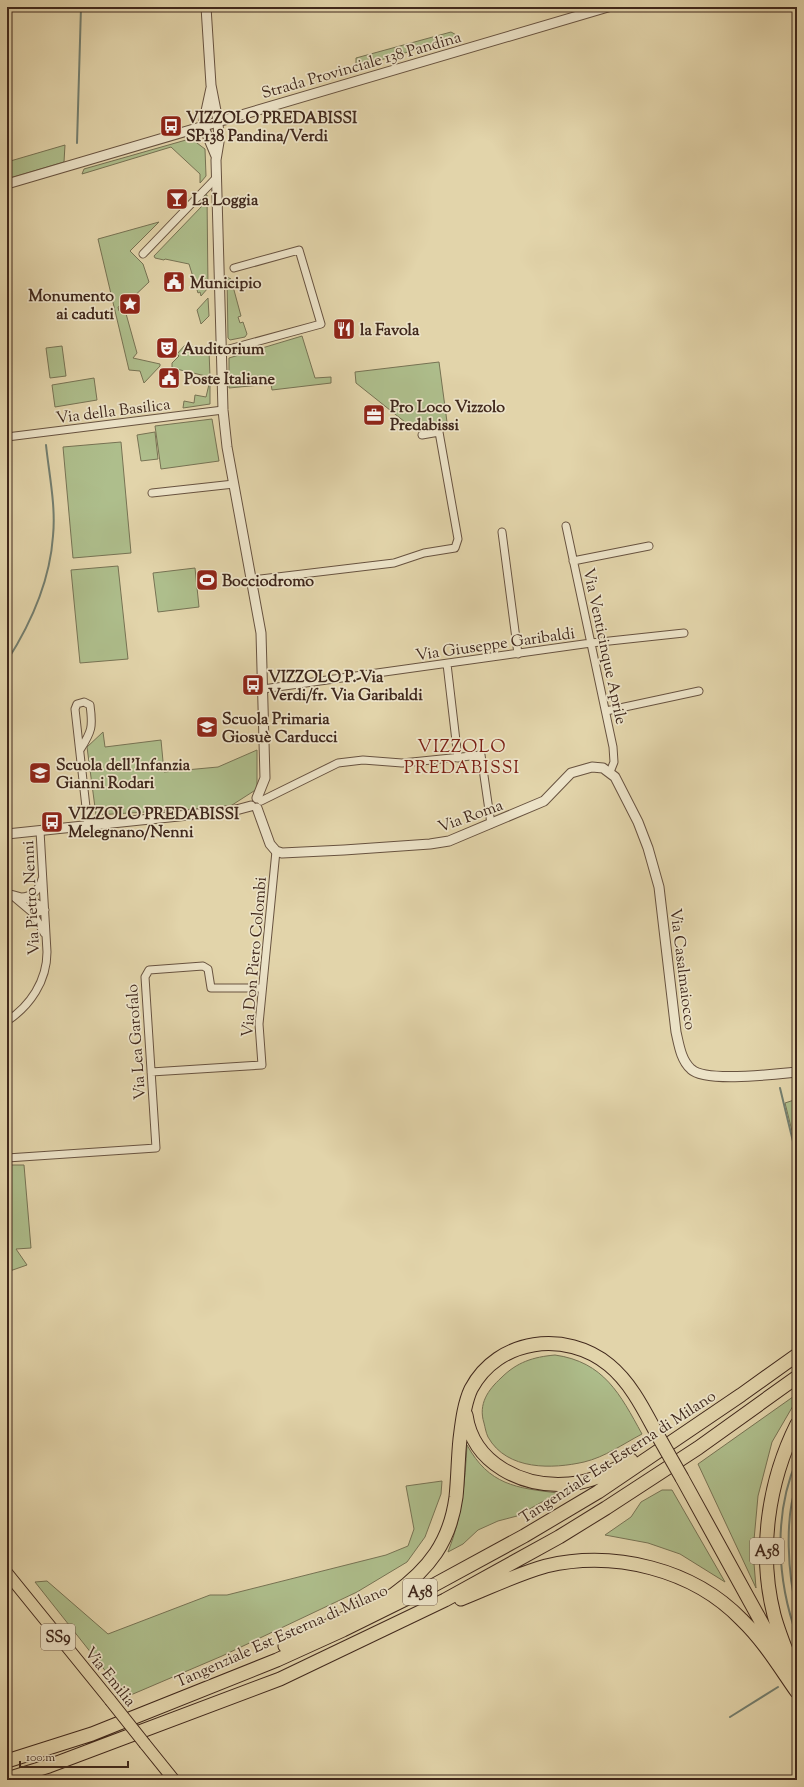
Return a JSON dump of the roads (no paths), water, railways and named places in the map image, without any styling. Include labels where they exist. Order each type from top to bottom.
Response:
[{"type":"highway","name":"A58","points":[[236,1676],[277,1650],[393,1595],[421,1572],[438,1550],[450,1525],[456,1495],[459,1451],[465,1410],[471,1390],[478,1378],[498,1358],[512,1350],[542,1343],[557,1343],[587,1351],[610,1366],[632,1392],[658,1434],[797,1687]]},
{"type":"highway","name":"Tangenziale Est Esterna di Milano","points":[[7,1762],[92,1734],[277,1660],[350,1627],[428,1588],[506,1546],[618,1479],[797,1355]]},
{"type":"highway","name":"A58","points":[[7,1779],[50,1766],[280,1679],[445,1600],[559,1537],[665,1470],[797,1377]]},
{"type":"highway","name":"A58","points":[[465,1410],[467,1421],[476,1445],[494,1464],[522,1479],[555,1484],[570,1484],[602,1476],[618,1469],[681,1429],[741,1395]]},
{"type":"highway","name":"A58","points":[[797,1424],[783,1456],[776,1479],[768,1524],[767,1551],[768,1575],[774,1614],[780,1636],[797,1678]]},
{"type":"highway","name":"A58","points":[[366,1639],[520,1575],[545,1567],[586,1560],[624,1562],[641,1565],[676,1576],[695,1585],[723,1602],[755,1633],[797,1692]]},
{"type":"main road","name":"Via Emilia","points":[[7,1573],[174,1780]]},
{"type":"street","points":[[206,7],[211,85],[218,121],[216,160]]},
{"type":"street","name":"Strada Provinciale 138 Pandina","points":[[7,184],[203,125],[608,7]]},
{"type":"street","points":[[211,85],[203,125],[214,150],[216,160],[224,410],[227,447],[261,637],[265,778],[257,803],[269,842],[276,851]]},
{"type":"street","points":[[143,254],[217,177]]},
{"type":"street","points":[[222,351],[321,324],[299,250],[234,268]]},
{"type":"street","name":"Via della Basilica","points":[[7,437],[224,410]]},
{"type":"street","points":[[252,580],[394,563],[424,554],[455,548],[458,539],[439,432],[422,435]]},
{"type":"street","points":[[152,493],[234,484]]},
{"type":"street","name":"Via Venticinque Aprile","points":[[566,526],[606,712],[614,757],[610,772]]},
{"type":"street","points":[[502,532],[518,654]]},
{"type":"street","points":[[573,561],[649,546]]},
{"type":"street","name":"Via Giuseppe Garibaldi","points":[[263,689],[591,643],[684,633]]},
{"type":"street","points":[[447,664],[458,758]]},
{"type":"street","points":[[606,712],[699,691]]},
{"type":"street","points":[[80,750],[90,735],[92,727],[90,705],[84,702],[77,704],[75,709],[88,825]]},
{"type":"street","points":[[7,834],[236,810],[257,803],[338,762],[362,760],[402,763],[481,755],[491,824]]},
{"type":"street","name":"Via Roma","points":[[276,851],[286,853],[321,852],[434,844],[461,837],[544,800],[571,773],[592,767],[603,768],[610,772]]},
{"type":"street","name":"Via Casalmaiocco","points":[[610,772],[618,782],[642,831],[659,887],[676,1032],[680,1052],[686,1064],[697,1073],[711,1076],[797,1072]]},
{"type":"street","name":"Via Pietro Nenni","points":[[7,1021],[26,1004],[39,986],[47,960],[40,831]]},
{"type":"street","name":"Via Don Piero Colombi","points":[[151,1072],[262,1065],[259,1024],[276,851]]},
{"type":"street","points":[[20,897],[30,896],[36,892],[42,877]]},
{"type":"street","points":[[8,893],[38,904],[44,910],[39,912],[28,908]]},
{"type":"street","points":[[8,893],[28,908],[37,919],[46,938]]},
{"type":"street","name":"Via Lea Garofalo","points":[[7,1158],[156,1148],[145,977],[149,970],[203,966],[208,969],[211,988],[262,988]]},
{"type":"waterway","points":[[77,143],[81,7]]},
{"type":"waterway","points":[[7,661],[38,602],[48,569],[51,553],[54,513],[46,445]]},
{"type":"waterway","points":[[780,1088],[797,1158]]},
{"type":"waterway","points":[[797,1460],[789,1481],[784,1503],[780,1548],[785,1593],[797,1636]]},
{"type":"waterway","points":[[797,1484],[790,1513],[789,1530],[791,1581],[797,1610]]},
{"type":"waterway","points":[[730,1717],[778,1687]]},
{"type":"place","name":"VIZZOLO PREDABISSI SP138 Pandina/Verdi","points":[[171,126]]},
{"type":"place","name":"La Loggia","points":[[177,199]]},
{"type":"place","name":"Municipio","points":[[174,282]]},
{"type":"place","name":"Monumento ai caduti","points":[[130,304]]},
{"type":"place","name":"la Favola","points":[[344,329]]},
{"type":"place","name":"Auditorium","points":[[167,348]]},
{"type":"place","name":"Poste Italiane","points":[[169,378]]},
{"type":"place","name":"Pro Loco Vizzolo Predabissi","points":[[374,415]]},
{"type":"place","name":"Bocciodromo","points":[[207,580]]},
{"type":"place","name":"VIZZOLO P.-Via Verdi/fr. Via Garibaldi","points":[[253,685]]},
{"type":"place","name":"Scuola Primaria Giosuè Carducci","points":[[207,727]]},
{"type":"place","name":"Scuola dell'Infanzia Gianni Rodari","points":[[40,773]]},
{"type":"place","name":"VIZZOLO PREDABISSI Melegnano/Nenni","points":[[52,822]]},
{"type":"district","name":"VIZZOLO PREDABISSI","points":[[462,756]]}]
